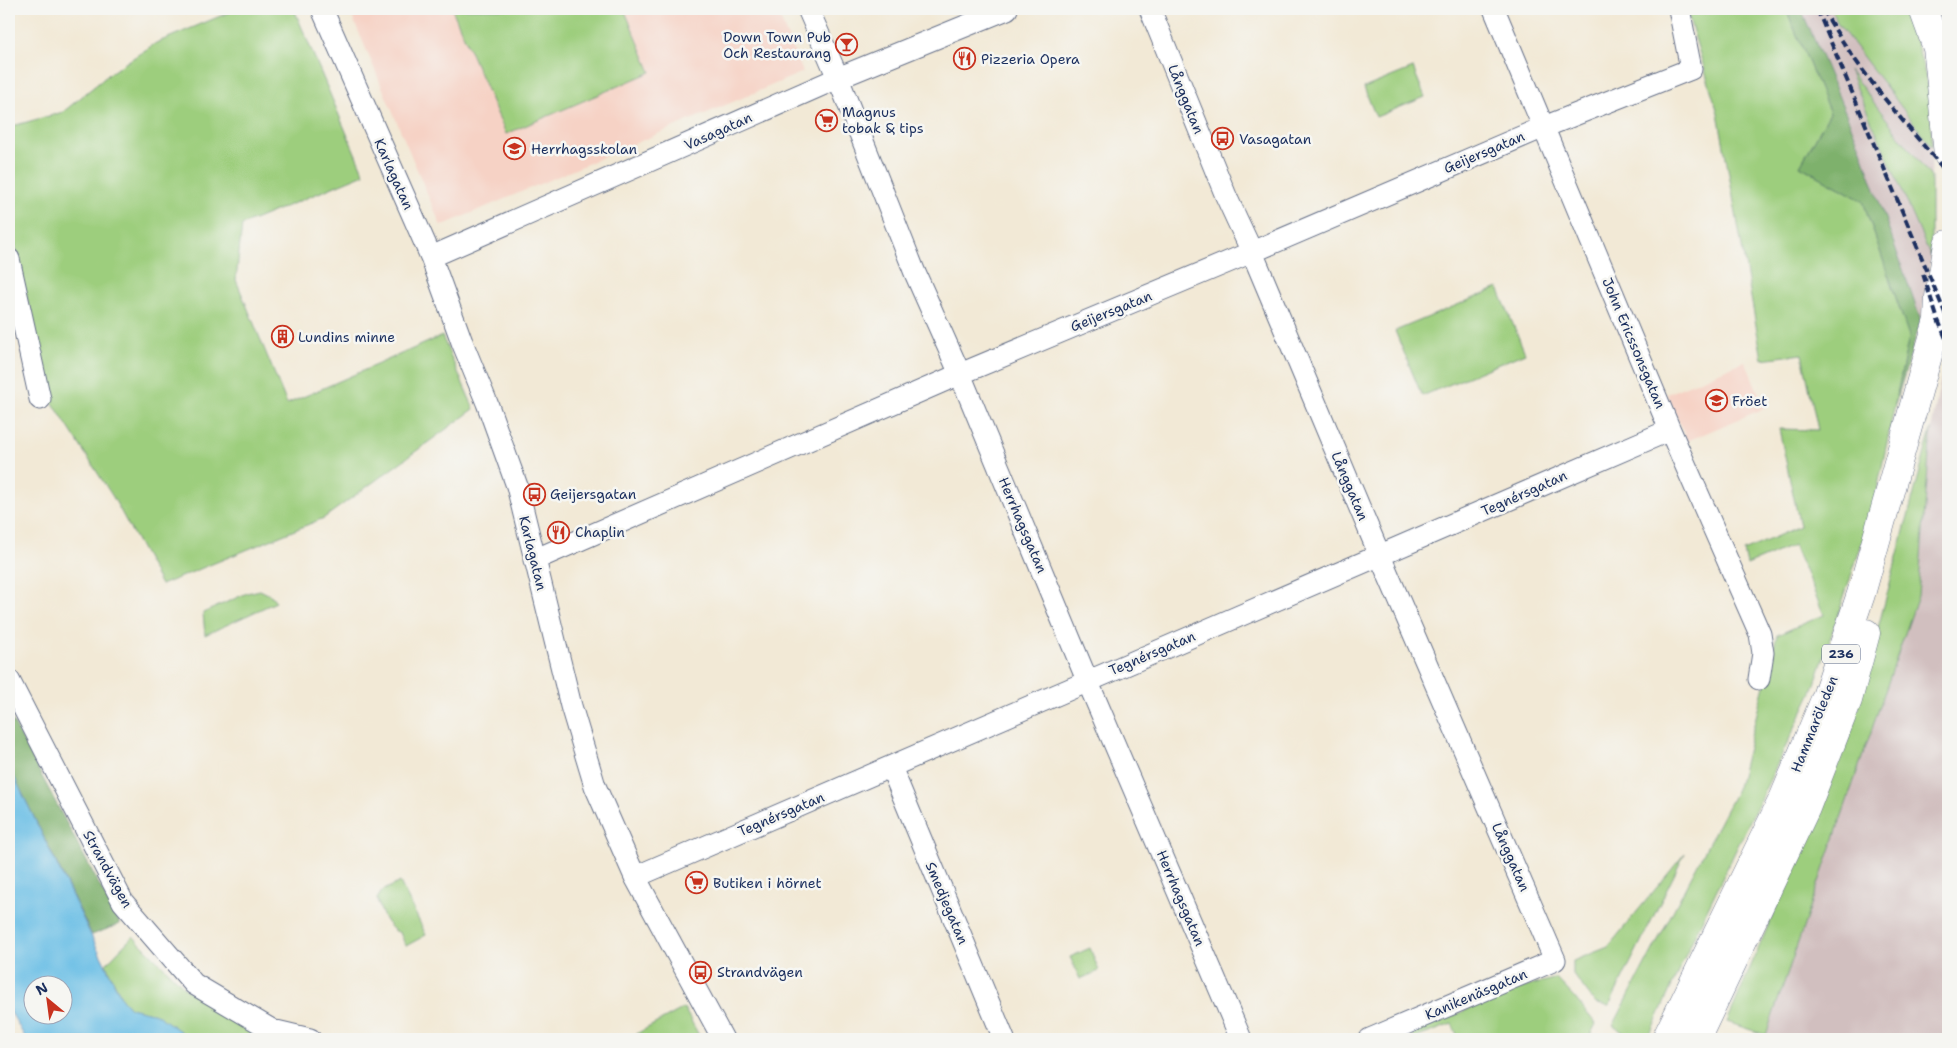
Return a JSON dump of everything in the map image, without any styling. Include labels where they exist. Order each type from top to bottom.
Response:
[{"type":"main road","points":[[1923,9],[1944,64],[1948,155]]},
{"type":"main road","points":[[1942,9],[1948,25]]},
{"type":"main road","name":"Hammaröleden","points":[[1666,1039],[1784,797],[1826,697],[1862,594],[1935,330],[1948,244]]},
{"type":"main road","name":"Hammaröleden","points":[[1696,1039],[1806,808],[1848,700],[1948,334]]},
{"type":"street","name":"Karlagatan","points":[[322,9],[431,257],[517,486],[570,706],[595,786],[634,876],[723,1039]]},
{"type":"street","name":"Herrhagsgatan","points":[[808,9],[838,78],[915,273],[960,374],[1087,680],[1241,1039]]},
{"type":"street","name":"Vasagatan","points":[[431,257],[838,78],[1007,9]]},
{"type":"street","name":"Långgatan","points":[[1150,9],[1226,196],[1252,252],[1380,556],[1555,960]]},
{"type":"street","name":"John Ericssonsgatan","points":[[1494,9],[1670,430],[1760,634],[1763,653],[1759,679]]},
{"type":"street","name":"Geijersgatan","points":[[534,560],[960,374],[1544,127],[1691,70],[1679,9]]},
{"type":"street","points":[[9,259],[40,399]]},
{"type":"street","name":"Tegnérsgatan","points":[[634,876],[1670,430]]},
{"type":"street","name":"Strandvägen","points":[[9,680],[123,902],[194,984],[272,1030],[310,1039]]},
{"type":"street","name":"Smedjegatan","points":[[890,767],[1004,1039]]},
{"type":"street","name":"Kanikenäsgatan","points":[[1370,1039],[1555,960]]},
{"type":"shaded area","name":"Herrhagsskolan","points":[[349,9],[776,9],[803,72],[441,226]]},
{"type":"shaded area","points":[[1801,9],[1831,9],[1838,24],[1932,147],[1931,177],[1851,73],[1931,257],[1921,321],[1859,144]]},
{"type":"shaded area","points":[[1948,342],[1948,1039],[1763,1039],[1918,596],[1931,430]]},
{"type":"shaded area","name":"Fröet","points":[[1745,361],[1765,408],[1687,441],[1667,394]]},
{"type":"green space","points":[[237,9],[294,9],[364,174],[242,225],[236,280],[287,404],[442,336],[474,409],[324,518],[161,585],[113,497],[49,397],[9,217],[9,127],[63,112],[113,71],[156,43]]},
{"type":"green space","points":[[452,9],[624,9],[651,72],[506,134]]},
{"type":"green space","points":[[1686,9],[1786,9],[1830,113],[1800,166],[1863,201],[1909,336],[1873,510],[1813,690],[1693,939],[1648,1039],[1635,1039],[1613,1026],[1738,787],[1777,635],[1824,615],[1794,545],[1747,565],[1744,551],[1800,526],[1779,429],[1818,430],[1802,354],[1762,359],[1718,113]]},
{"type":"green space","points":[[1786,9],[1801,9],[1859,144],[1921,321],[1895,405],[1909,336],[1863,201],[1800,166],[1830,113]]},
{"type":"green space","points":[[1831,9],[1905,9],[1912,26],[1931,96],[1932,147],[1838,24]]},
{"type":"green space","points":[[1413,68],[1425,97],[1376,117],[1364,88]]},
{"type":"green space","points":[[1849,70],[1931,177],[1931,257]]},
{"type":"green space","points":[[1498,288],[1525,353],[1422,396],[1395,331]]},
{"type":"green space","points":[[1931,430],[1918,596],[1766,1035],[1727,1022],[1849,736]]},
{"type":"green space","points":[[260,590],[272,596],[276,602],[205,635],[203,613],[247,593]]},
{"type":"green space","points":[[9,714],[120,924],[92,935],[9,766]]},
{"type":"green space","points":[[1685,853],[1609,1006],[1596,1004],[1573,974],[1573,961],[1608,947]]},
{"type":"green space","points":[[400,882],[426,935],[406,946],[400,933],[395,931],[385,919],[377,899],[382,891]]},
{"type":"green space","points":[[133,936],[187,990],[270,1039],[191,1039],[156,1014],[130,1008],[122,999],[106,964]]},
{"type":"green space","points":[[1090,948],[1099,971],[1080,979],[1070,957]]},
{"type":"green space","points":[[1556,978],[1596,1024],[1588,1039],[1459,1039],[1452,1024],[1413,1039],[1413,1033],[1506,993]]},
{"type":"green space","points":[[684,1008],[701,1039],[627,1039]]},
{"type":"water","points":[[9,766],[122,999],[130,1008],[156,1014],[191,1039],[26,1039],[9,1009]]},
{"type":"railway","points":[[1817,9],[1948,320]]},
{"type":"railway","points":[[1823,9],[1865,74],[1948,174]]},
{"type":"railway","points":[[1923,274],[1938,320],[1948,343]]},
{"type":"place","name":"Down Town Pub Och Restaurang","points":[[847,45]]},
{"type":"place","name":"Pizzeria Opera","points":[[965,59]]},
{"type":"place","name":"Magnus tobak & tips","points":[[826,120]]},
{"type":"place","name":"Vasagatan","points":[[1223,139]]},
{"type":"place","name":"Herrhagsskolan","points":[[515,149]]},
{"type":"place","name":"Lundins minne","points":[[282,337]]},
{"type":"place","name":"Fröet","points":[[1716,401]]},
{"type":"place","name":"Geijersgatan","points":[[534,494]]},
{"type":"place","name":"Chaplin","points":[[559,532]]},
{"type":"place","name":"Butiken i hörnet","points":[[697,883]]},
{"type":"place","name":"Strandvägen","points":[[701,972]]}]
